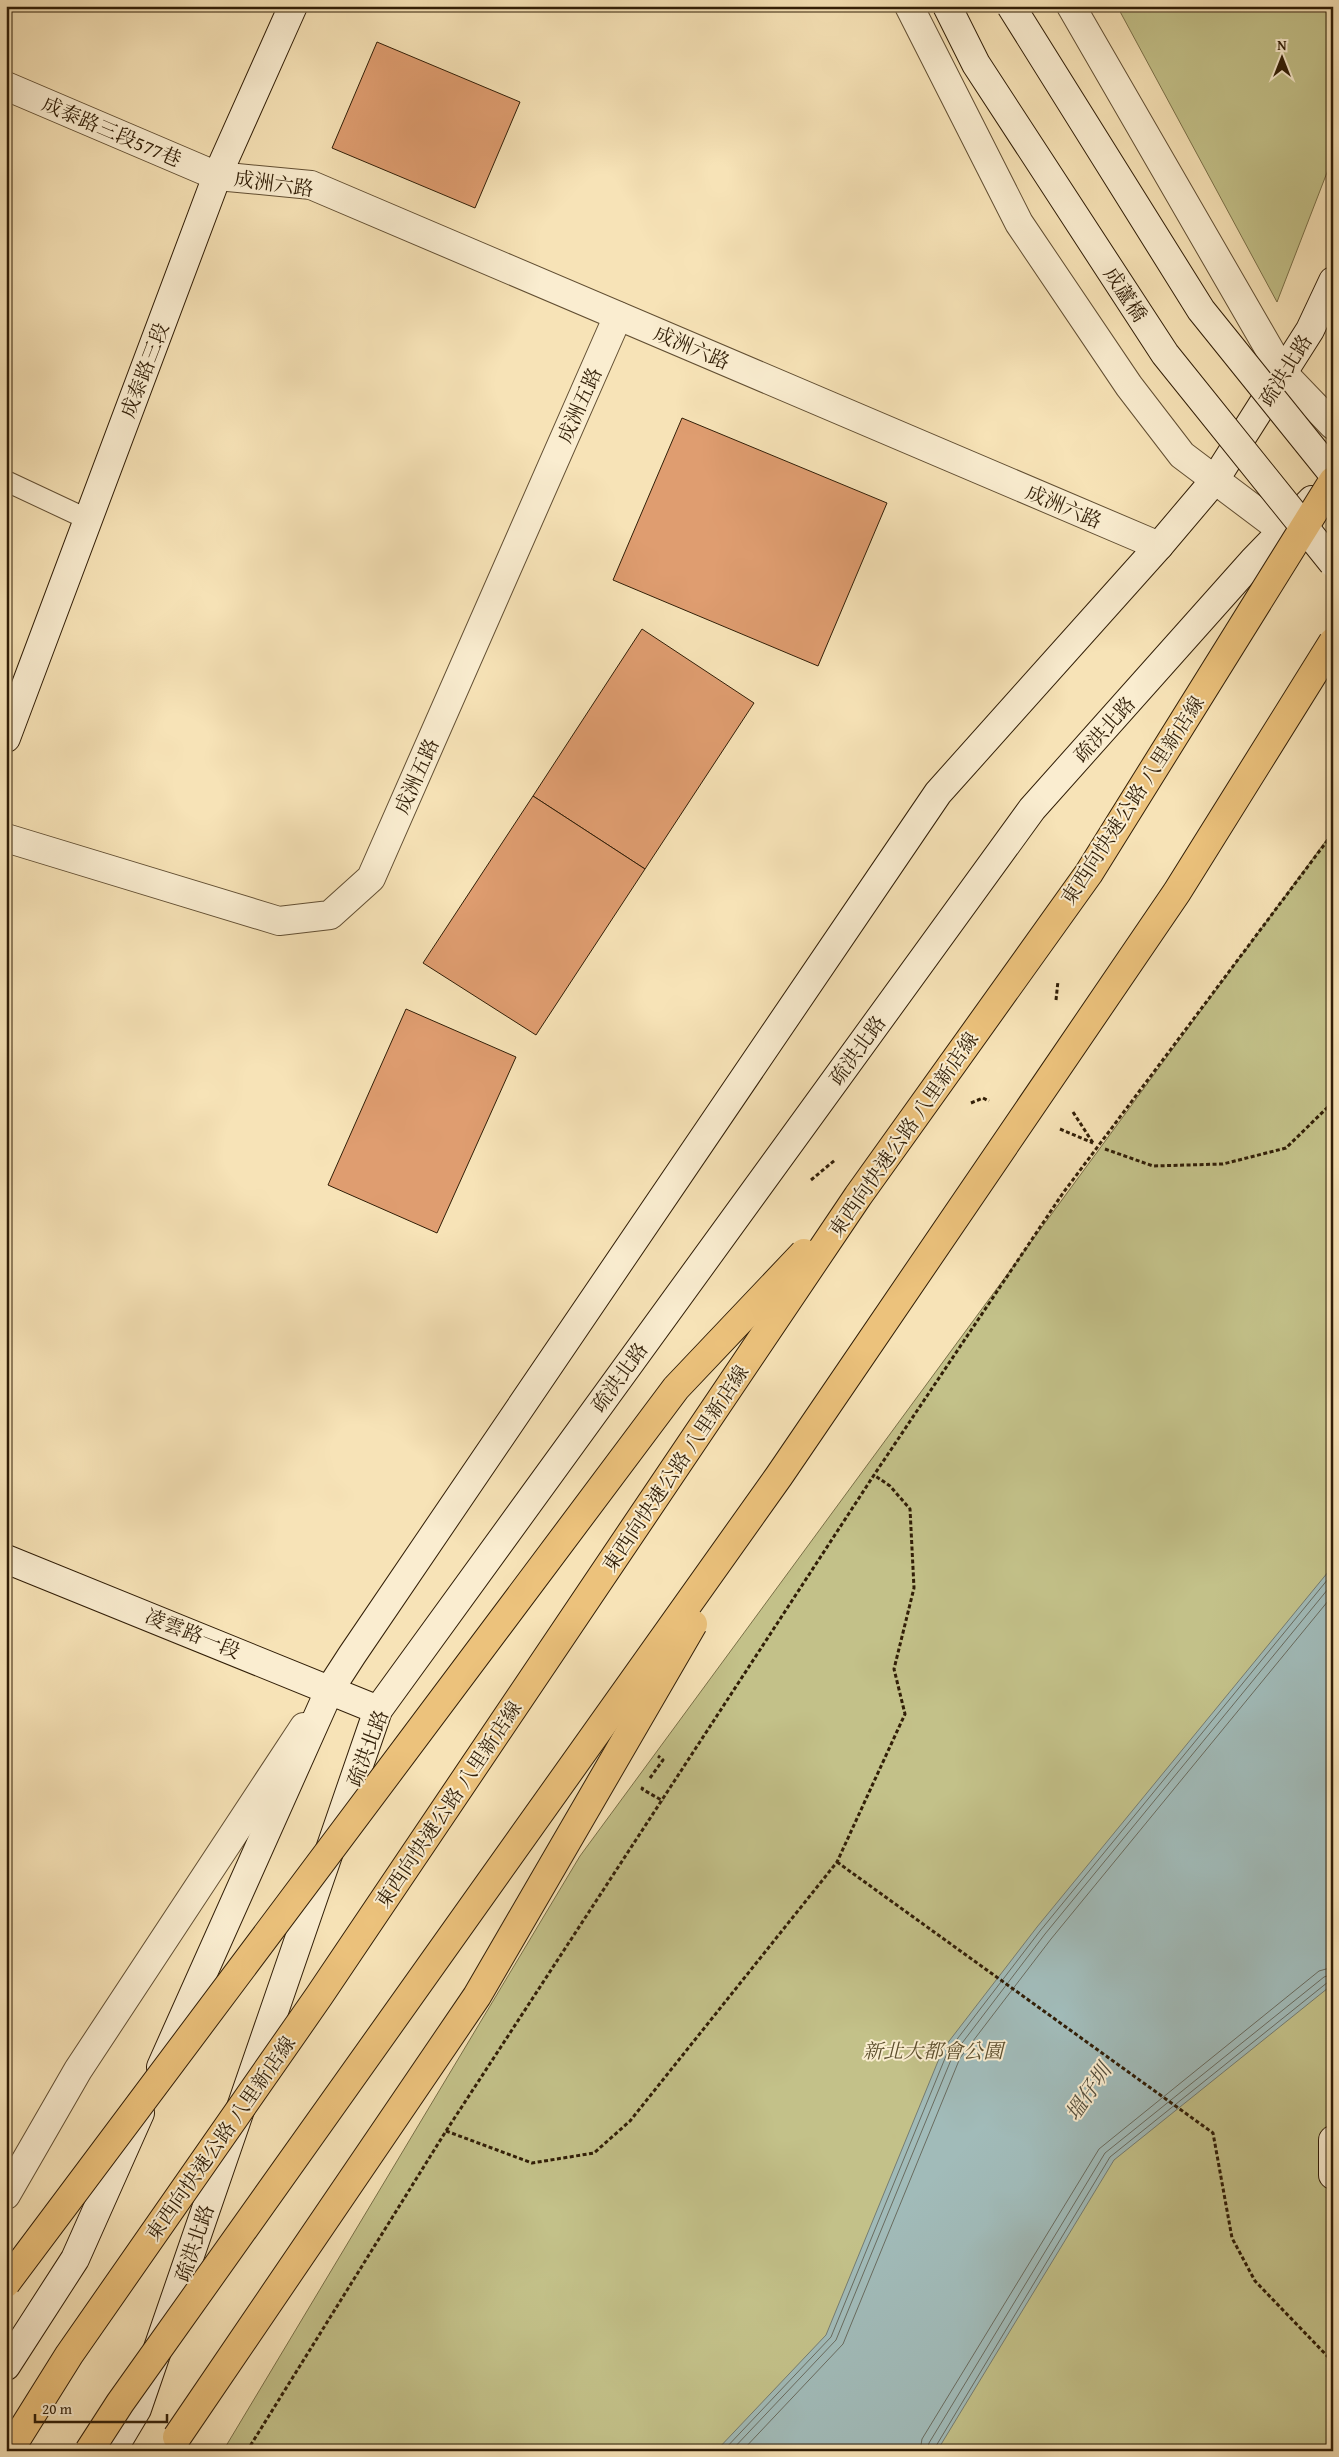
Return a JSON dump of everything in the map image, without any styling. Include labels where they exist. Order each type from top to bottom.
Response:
[{"type":"highway","name":"東西向快速公路 八里新店線","points":[[9,2451],[69,2355],[319,1996],[858,1196],[1088,872],[1333,477]]},
{"type":"highway","points":[[89,2451],[137,2378],[779,1476],[1177,892],[1333,642]]},
{"type":"highway","points":[[6,2283],[676,1388],[858,1196]]},
{"type":"highway","points":[[177,2437],[478,1996],[779,1476]]},
{"type":"street","name":"成泰路三段","points":[[6,738],[217,176],[293,6]]},
{"type":"street","points":[[908,6],[1019,223],[1129,386],[1182,455],[1283,531]]},
{"type":"street","name":"成蘆橋","points":[[947,6],[976,64],[1165,354],[1333,563]]},
{"type":"street","points":[[1011,6],[1201,310],[1333,477]]},
{"type":"street","points":[[1071,6],[1283,373],[1333,426]]},
{"type":"street","name":"成泰路三段577巷","points":[[6,86],[217,176]]},
{"type":"street","name":"成洲六路","points":[[217,176],[311,185],[1159,546]]},
{"type":"street","name":"疏洪北路","points":[[6,2195],[78,2070],[330,1689],[938,793],[1159,546],[1214,480],[1310,330],[1333,281]]},
{"type":"street","name":"成洲五路","points":[[6,838],[279,921],[330,915],[371,878],[618,316]]},
{"type":"street","name":"疏洪北路","points":[[112,2451],[137,2409],[378,1710],[1032,809],[1247,568],[1333,477]]},
{"type":"street","name":"凌雲路一段","points":[[6,1558],[378,1710]]},
{"type":"street","name":"疏洪北路","points":[[6,2366],[75,2259],[330,1689]]},
{"type":"street","points":[[1333,2140],[1333,2175]]},
{"type":"lane","points":[[6,481],[87,519]]},
{"type":"lane","name":"疏洪北路","points":[[128,2451],[137,2409]]},
{"type":"path","points":[[247,2451],[446,2131],[874,1475],[1063,1193],[1333,834]]},
{"type":"path","points":[[1105,1149],[1153,1166],[1223,1164],[1286,1148],[1333,1102]]},
{"type":"path","points":[[446,2131],[532,2163],[594,2153],[630,2121],[837,1862],[905,1714],[894,1669],[914,1588],[910,1509],[890,1486],[874,1475]]},
{"type":"path","points":[[642,1789],[663,1801]]},
{"type":"path","points":[[837,1862],[1213,2133],[1232,2238],[1255,2281],[1333,2362]]},
{"type":"green space","points":[[1117,6],[1333,6],[1333,157],[1277,302]]},
{"type":"green space","name":"新北大都會公園","points":[[1333,831],[1333,2451],[223,2451],[580,1856]]},
{"type":"water","name":"塭仔圳","points":[[1333,1566],[1333,1984],[1114,2160],[937,2451],[716,2451],[826,2335],[943,2049],[1037,1927]]},
{"type":"building","points":[[377,42],[520,102],[475,208],[332,148]]},
{"type":"building","points":[[682,418],[887,503],[818,666],[613,580]]},
{"type":"building","points":[[642,629],[754,703],[645,869],[533,796]]},
{"type":"building","points":[[533,796],[645,869],[536,1035],[423,963]]},
{"type":"building","points":[[406,1009],[516,1057],[437,1233],[328,1185]]}]
